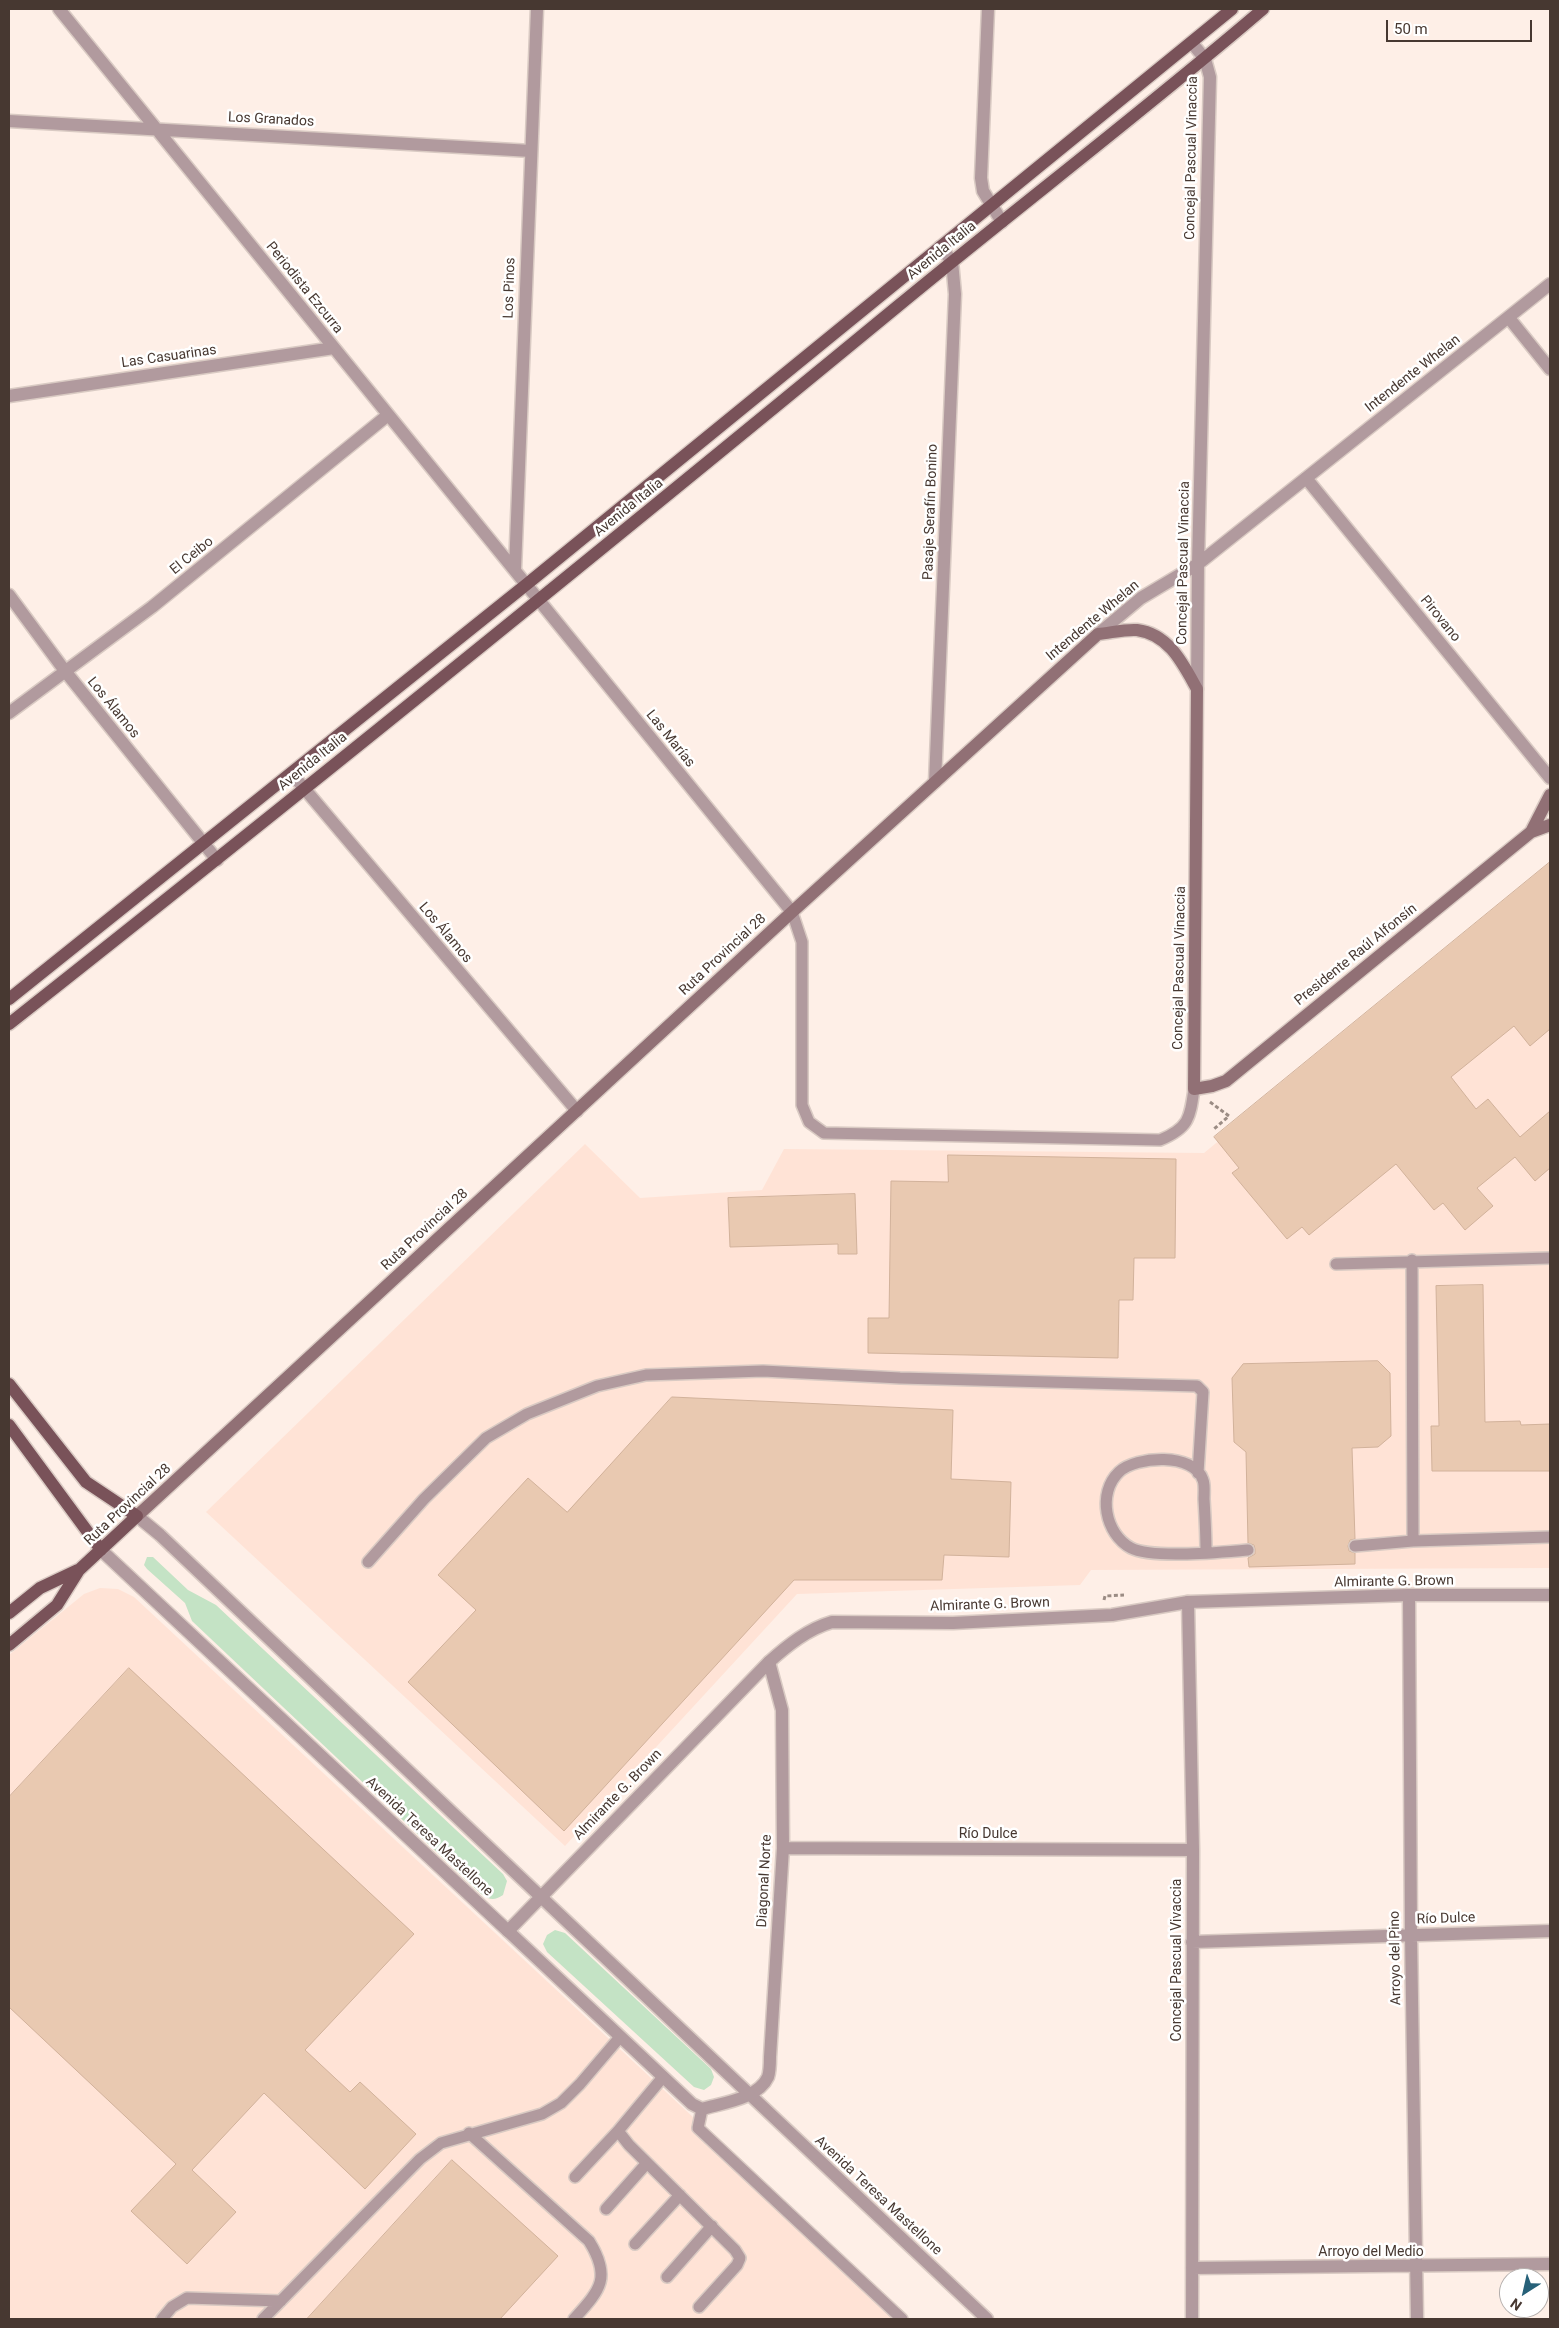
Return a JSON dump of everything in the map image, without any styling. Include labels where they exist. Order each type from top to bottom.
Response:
[{"type":"main road","name":"Avenida Italia","points":[[9,999],[204,845],[527,584],[1232,9]]},
{"type":"main road","name":"Avenida Italia","points":[[9,1024],[218,860],[303,789],[539,601],[952,261],[1205,58],[1263,9]]},
{"type":"main road","points":[[1098,634],[1136,630],[1153,635],[1169,645],[1198,690]]},
{"type":"main road","name":"Intendente Whelan","points":[[792,912],[1098,634]]},
{"type":"main road","name":"Concejal Pascual Vinaccia","points":[[1194,1089],[1198,690]]},
{"type":"main road","name":"Presidente Raúl Alfonsín","points":[[1530,832],[1550,795]]},
{"type":"main road","name":"Presidente Raúl Alfonsín","points":[[1194,1089],[1226,1081],[1530,832],[1550,825]]},
{"type":"main road","name":"Ruta Provincial 28","points":[[79,1570],[792,912]]},
{"type":"main road","points":[[9,1384],[72,1467],[86,1482],[137,1516]]},
{"type":"main road","points":[[9,1426],[101,1550]]},
{"type":"main road","points":[[9,1613],[40,1588],[79,1570]]},
{"type":"main road","points":[[9,1645],[57,1604],[79,1570]]},
{"type":"street","name":"Periodista Ezcurra","points":[[59,9],[527,584]]},
{"type":"street","name":"Los Pinos","points":[[515,569],[537,9]]},
{"type":"street","points":[[988,9],[981,178],[984,191],[1002,222]]},
{"type":"street","name":"Concejal Pascual Vinaccia","points":[[1192,43],[1205,58],[1210,77],[1198,564],[1198,690]]},
{"type":"street","name":"Los Granados","points":[[9,120],[530,150]]},
{"type":"street","points":[[940,247],[952,261]]},
{"type":"street","name":"Pasaje Serafín Bonino","points":[[935,782],[955,294],[952,261]]},
{"type":"street","name":"Intendente Whelan","points":[[1098,634],[1140,598],[1198,564],[1550,284]]},
{"type":"street","points":[[1509,318],[1550,369]]},
{"type":"street","name":"Las Casuarinas","points":[[9,396],[334,348]]},
{"type":"street","name":"El Ceibo","points":[[9,713],[152,607],[388,415]]},
{"type":"street","name":"Pirovano","points":[[1306,478],[1550,778]]},
{"type":"street","name":"Las Marías","points":[[527,584],[792,912]]},
{"type":"street","name":"Los Álamos","points":[[9,595],[65,671],[218,860]]},
{"type":"street","name":"Los Álamos","points":[[292,774],[577,1111]]},
{"type":"street","name":"Avenida Teresa Mastellone","points":[[137,1516],[167,1542],[987,2319]]},
{"type":"street","name":"Avenida Teresa Mastellone","points":[[101,1550],[692,2104],[702,2109]]},
{"type":"street","name":"Almirante G. Brown","points":[[508,1931],[769,1662],[801,1636],[818,1626],[832,1622],[953,1623],[1112,1615],[1188,1602],[1409,1596],[1550,1595]]},
{"type":"street","name":"Arroyo del Pino","points":[[1409,1596],[1416,2319]]},
{"type":"street","name":"Concejal Pascual Vivaccia","points":[[1188,1602],[1193,1850],[1192,2319]]},
{"type":"street","name":"Diagonal Norte","points":[[749,2094],[768,2077],[783,1848],[782,1710],[769,1662]]},
{"type":"street","name":"Río Dulce","points":[[783,1848],[1193,1850]]},
{"type":"street","name":"Río Dulce","points":[[1192,1942],[1550,1931]]},
{"type":"street","points":[[702,2109],[749,2094]]},
{"type":"street","name":"Arroyo del Medio","points":[[1192,2268],[1550,2264]]},
{"type":"lane","points":[[792,912],[802,942],[802,1105],[809,1122],[824,1133],[1160,1140],[1178,1132],[1190,1114],[1194,1089]]},
{"type":"lane","points":[[1336,1264],[1412,1260],[1550,1258]]},
{"type":"lane","points":[[1412,1260],[1413,1541]]},
{"type":"lane","points":[[368,1562],[424,1499],[486,1438],[527,1414],[597,1386],[646,1375],[763,1371],[900,1378],[1198,1386],[1203,1392],[1198,1473]]},
{"type":"lane","points":[[1206,1552],[1203,1479],[1193,1467],[1179,1460],[1149,1460],[1119,1472],[1109,1487],[1106,1506],[1107,1518],[1114,1533],[1131,1548],[1156,1553],[1206,1552],[1248,1550]]},
{"type":"lane","points":[[1355,1546],[1413,1541],[1550,1537]]},
{"type":"lane","points":[[263,2319],[420,2159],[441,2143],[469,2133],[542,2114],[561,2103],[580,2084],[620,2037]]},
{"type":"lane","points":[[576,2178],[663,2077]]},
{"type":"lane","points":[[702,2109],[698,2128],[902,2319]]},
{"type":"lane","points":[[618,2131],[628,2145],[712,2226],[735,2250],[740,2258],[738,2265],[699,2307]]},
{"type":"lane","points":[[469,2133],[589,2241],[600,2258],[602,2279],[595,2295],[574,2319]]},
{"type":"lane","points":[[606,2209],[647,2163]]},
{"type":"lane","points":[[635,2244],[680,2195]]},
{"type":"lane","points":[[667,2277],[712,2226]]},
{"type":"lane","points":[[162,2319],[172,2307],[187,2298],[281,2301]]},
{"type":"path","points":[[1214,1129],[1229,1116]]},
{"type":"path","points":[[1105,1596],[1124,1595]]},
{"type":"shaded area","points":[[1550,868],[1550,1568],[1091,1570],[1080,1585],[797,1594],[565,1846],[206,1512],[585,1144],[640,1198],[762,1190],[784,1149],[1204,1153]]},
{"type":"shaded area","points":[[100,1588],[118,1589],[134,1597],[910,2319],[9,2319],[9,1655],[84,1594]]},
{"type":"green space","points":[[147,1557],[153,1557],[188,1590],[216,1605],[503,1874],[507,1881],[503,1895],[492,1899],[481,1894],[192,1621],[185,1603],[144,1565]]},
{"type":"green space","points":[[555,1930],[565,1933],[711,2069],[714,2077],[711,2085],[704,2090],[694,2087],[547,1952],[543,1944],[547,1935]]},
{"type":"building","points":[[1550,862],[1550,1029],[1530,1046],[1514,1026],[1451,1077],[1476,1109],[1488,1099],[1520,1137],[1550,1111],[1550,1168],[1535,1181],[1515,1157],[1477,1188],[1493,1206],[1465,1230],[1443,1203],[1434,1210],[1396,1164],[1309,1235],[1302,1227],[1287,1239],[1232,1173],[1239,1168],[1214,1137]]},
{"type":"building","points":[[948,1155],[1176,1159],[1175,1258],[1134,1258],[1133,1300],[1119,1300],[1118,1358],[868,1353],[868,1318],[889,1318],[891,1181],[948,1182]]},
{"type":"building","points":[[855,1194],[857,1254],[838,1254],[838,1244],[730,1247],[728,1198]]},
{"type":"building","points":[[1483,1285],[1485,1422],[1520,1421],[1521,1425],[1550,1424],[1550,1471],[1432,1471],[1431,1426],[1439,1426],[1436,1286]]},
{"type":"building","points":[[1378,1361],[1390,1373],[1391,1436],[1378,1447],[1352,1448],[1355,1539],[1350,1540],[1348,1546],[1349,1551],[1355,1553],[1355,1564],[1249,1567],[1248,1558],[1255,1554],[1255,1549],[1254,1545],[1248,1543],[1246,1452],[1234,1442],[1232,1378],[1243,1364]]},
{"type":"building","points":[[672,1397],[953,1410],[951,1479],[1011,1482],[1009,1557],[944,1555],[942,1580],[794,1580],[564,1831],[408,1682],[476,1610],[438,1575],[528,1478],[567,1512]]},
{"type":"building","points":[[129,1668],[414,1934],[305,2050],[350,2092],[360,2082],[416,2134],[365,2189],[264,2093],[192,2170],[236,2212],[187,2264],[131,2211],[176,2164],[9,2007],[9,1797]]},
{"type":"building","points":[[452,2160],[558,2256],[500,2319],[307,2319]]}]
